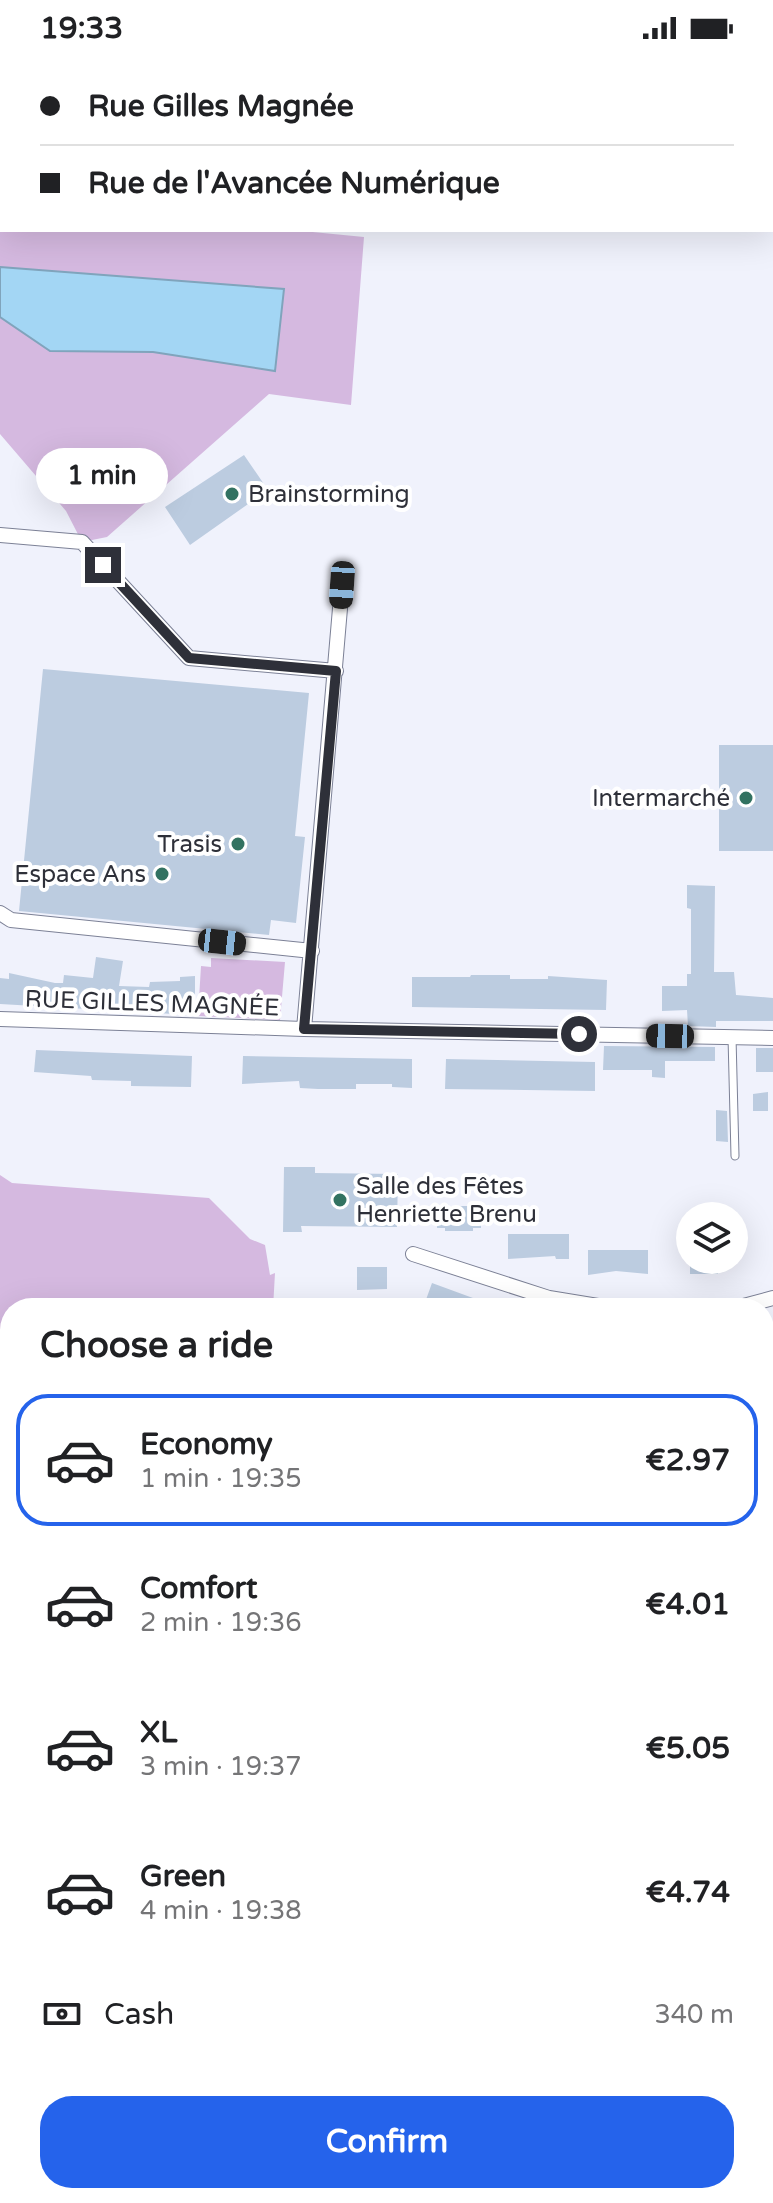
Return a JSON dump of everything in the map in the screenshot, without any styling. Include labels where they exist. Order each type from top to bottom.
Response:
[{"type":"street","points":[[0,535],[82,542],[189,658],[336,671]]},
{"type":"street","name":"RUE GILLES MAGNÉE","points":[[304,1029],[342,585]]},
{"type":"street","points":[[0,913],[11,920],[312,951]]},
{"type":"street","name":"RUE GILLES MAGNÉE","points":[[0,1019],[304,1029],[773,1038]]},
{"type":"street","points":[[413,1254],[537,1298]]},
{"type":"lane","points":[[732,1037],[735,1156]]},
{"type":"shaded area","points":[[0,232],[313,232],[364,237],[351,405],[269,394],[107,537],[82,542],[66,511],[0,434]]},
{"type":"shaded area","points":[[211,958],[285,962],[280,1020],[198,1016],[201,966],[211,967]]},
{"type":"shaded area","points":[[0,1175],[12,1183],[209,1198],[250,1239],[265,1245],[270,1275],[275,1273],[274,1298],[0,1298]]},
{"type":"water","points":[[0,267],[284,289],[275,371],[153,352],[50,351],[0,317]]},
{"type":"building","points":[[244,455],[268,490],[190,545],[165,507]]},
{"type":"building","name":"Espace Ans","points":[[43,669],[309,693],[295,836],[305,837],[296,923],[271,920],[269,935],[19,911]]},
{"type":"building","name":"Intermarché","points":[[719,745],[773,745],[773,851],[719,851]]},
{"type":"building","points":[[687,885],[715,886],[714,972],[734,972],[736,995],[773,998],[773,1021],[716,1021],[716,1027],[688,1026],[687,1010],[662,1011],[662,986],[687,986],[687,974],[691,974],[691,909],[687,908]]},
{"type":"building","points":[[96,957],[123,961],[119,986],[149,987],[150,982],[180,981],[180,977],[195,976],[195,997],[189,998],[189,1003],[179,1003],[178,1007],[174,1007],[174,1014],[0,1004],[0,978],[9,979],[9,973],[55,983],[63,983],[64,975],[93,978]]},
{"type":"building","points":[[510,975],[510,979],[548,979],[548,976],[607,980],[606,1010],[412,1007],[412,977]]},
{"type":"building","points":[[604,1046],[715,1047],[715,1061],[665,1061],[665,1078],[652,1077],[652,1070],[603,1070]]},
{"type":"building","points":[[756,1048],[773,1048],[773,1072],[756,1072]]},
{"type":"building","points":[[36,1050],[192,1056],[191,1087],[131,1086],[131,1081],[92,1080],[91,1076],[34,1072]]},
{"type":"building","points":[[243,1056],[412,1059],[412,1088],[392,1087],[392,1084],[356,1084],[356,1089],[300,1088],[299,1081],[242,1084]]},
{"type":"building","points":[[446,1059],[595,1062],[595,1091],[445,1089]]},
{"type":"building","points":[[768,1092],[768,1111],[753,1111],[753,1094]]},
{"type":"building","points":[[716,1110],[727,1111],[728,1142],[716,1141]]},
{"type":"building","name":"Salle des Fêtes Henriette Brenu","points":[[284,1167],[315,1167],[315,1173],[398,1174],[397,1227],[301,1226],[302,1232],[283,1232]]},
{"type":"building","points":[[438,1206],[481,1206],[481,1228],[445,1231],[445,1228],[437,1228]]},
{"type":"building","points":[[508,1234],[569,1234],[569,1259],[556,1259],[555,1256],[508,1259]]},
{"type":"building","points":[[588,1250],[648,1250],[648,1274],[616,1271],[588,1275]]},
{"type":"building","points":[[357,1267],[387,1267],[387,1289],[357,1290]]},
{"type":"building","points":[[432,1283],[473,1298],[427,1298]]},
{"type":"place","name":"Brainstorming","points":[[232,494]]},
{"type":"place","name":"Intermarché","points":[[746,798]]},
{"type":"place","name":"Trasis","points":[[238,844]]},
{"type":"place","name":"Espace Ans","points":[[162,874]]},
{"type":"place","name":"Salle des Fêtes Henriette Brenu","points":[[340,1200]]},
{"type":"route","points":[[103,565],[189,658],[336,671],[304,1029],[579,1034]]}]
